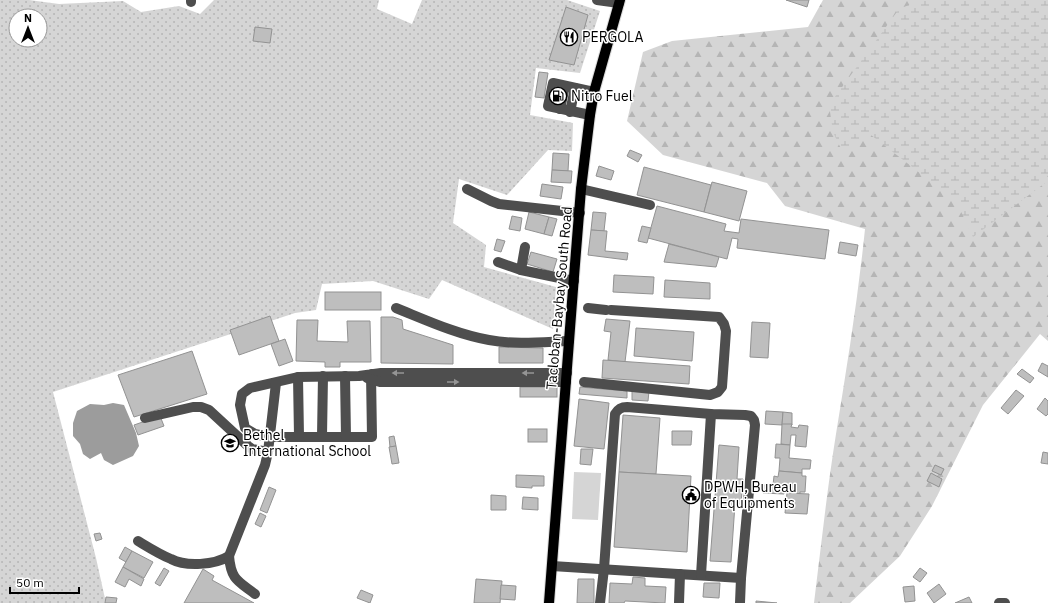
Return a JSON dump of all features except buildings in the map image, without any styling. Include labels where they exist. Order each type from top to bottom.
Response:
[{"type":"main road","name":"Tacloban-Baybay South Road","points":[[549,603],[569,341],[580,308],[574,281],[581,189],[594,92],[619,2]]},
{"type":"street","points":[[597,0],[619,2]]},
{"type":"street","points":[[590,115],[548,106],[553,83],[594,92]]},
{"type":"street","points":[[565,110],[570,87]]},
{"type":"street","points":[[467,189],[491,202],[499,204],[580,213]]},
{"type":"street","points":[[581,189],[650,205]]},
{"type":"street","points":[[521,270],[525,247]]},
{"type":"street","points":[[498,262],[521,270],[574,281]]},
{"type":"street","points":[[396,308],[448,330],[490,340],[520,342],[569,341]]},
{"type":"street","points":[[580,308],[719,317],[724,324],[726,331],[722,387],[718,392],[710,395],[584,382]]},
{"type":"street","points":[[371,377],[372,437],[270,437],[255,434],[245,428],[240,405],[242,394],[250,388],[298,377],[371,377],[381,373],[566,377]]},
{"type":"street","points":[[322,436],[323,376]]},
{"type":"street","points":[[345,376],[346,437]]},
{"type":"street","points":[[298,377],[299,436]]},
{"type":"street","points":[[255,594],[235,578],[230,568],[229,556],[265,464],[268,452],[276,383]]},
{"type":"street","points":[[145,418],[193,407],[201,407],[209,410],[248,446],[268,452]]},
{"type":"street","points":[[600,603],[604,569],[615,414],[617,410],[622,407],[711,414],[745,415],[750,416],[754,420],[756,425],[741,578],[740,603]]},
{"type":"street","points":[[701,575],[711,414]]},
{"type":"street","points":[[138,540],[172,560],[185,563],[218,562],[229,556]]},
{"type":"street","points":[[552,566],[741,578]]},
{"type":"street","points":[[679,603],[680,574]]},
{"type":"street","points":[[999,603],[1005,603]]},
{"type":"green space","points":[[0,0],[29,0],[59,4],[123,1],[141,12],[179,6],[200,14],[214,0],[379,0],[377,9],[412,24],[422,0],[567,0],[600,11],[580,73],[536,68],[530,115],[573,123],[572,151],[548,150],[507,195],[459,179],[453,223],[486,245],[484,267],[556,287],[553,329],[442,280],[429,299],[373,281],[322,284],[316,310],[295,313],[53,392],[96,558],[106,603],[0,603]]},
{"type":"green space","points":[[823,0],[1048,0],[1048,341],[1040,334],[983,405],[932,506],[900,556],[850,603],[814,603],[830,476],[852,332],[865,229],[785,206],[767,183],[663,155],[627,121],[643,52],[672,41],[808,27]]},
{"type":"green space","points":[[921,0],[1048,0],[1048,175],[1045,183],[973,237],[956,201],[871,135],[843,153],[833,132],[829,105],[899,9]]},
{"type":"green space","points":[[574,472],[601,473],[598,520],[572,519]]},
{"type":"shaded area","points":[[113,403],[124,405],[136,433],[139,446],[133,456],[113,465],[104,460],[101,453],[90,459],[83,454],[80,444],[73,436],[73,423],[77,411],[90,404],[104,405]]},
{"type":"place","name":"PERGOLA","points":[[569,37]]},
{"type":"place","name":"Nitro Fuel","points":[[558,96]]},
{"type":"place","name":"Bethel International School","points":[[230,443]]},
{"type":"place","name":"DPWH, Bureau of Equipments","points":[[691,495]]}]
